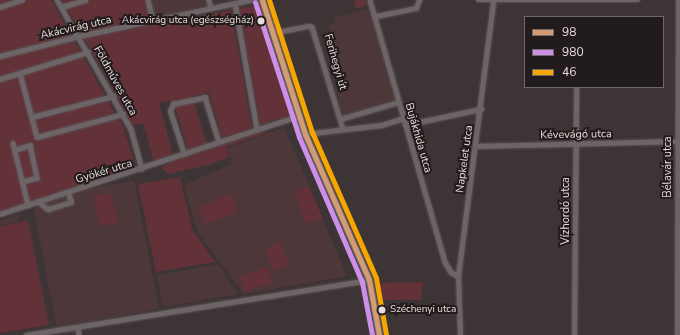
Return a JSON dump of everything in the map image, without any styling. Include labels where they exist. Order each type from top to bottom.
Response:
[{"type":"main road","points":[[262,0],[298,116],[369,280],[379,335]]},
{"type":"street","points":[[0,6],[22,0]]},
{"type":"street","name":"Földműves utca","points":[[57,0],[114,96],[130,129],[142,169]]},
{"type":"street","points":[[61,7],[85,0]]},
{"type":"street","points":[[148,0],[153,20]]},
{"type":"street","points":[[209,0],[211,8]]},
{"type":"street","name":"Akácvirág utca","points":[[0,56],[79,36],[250,0]]},
{"type":"street","name":"Bujákhida utca","points":[[370,0],[376,16],[403,118],[445,262],[451,272],[458,276]]},
{"type":"street","points":[[376,16],[416,8],[419,0]]},
{"type":"street","points":[[478,0],[493,2],[638,0]]},
{"type":"street","name":"Bélavár utca","points":[[677,335],[678,0]]},
{"type":"street","name":"Napkelet utca","points":[[460,335],[458,276],[481,109],[493,2]]},
{"type":"street","points":[[235,3],[257,129]]},
{"type":"street","name":"Ferihegyi út","points":[[272,33],[309,26],[312,27],[343,129]]},
{"type":"street","points":[[0,79],[88,52]]},
{"type":"street","points":[[20,73],[37,137],[123,114]]},
{"type":"street","name":"Vízhordó utca","points":[[574,335],[576,88]]},
{"type":"street","points":[[32,117],[114,96]]},
{"type":"street","points":[[184,154],[170,111],[173,104],[205,97],[219,142]]},
{"type":"street","points":[[340,119],[399,102]]},
{"type":"street","points":[[405,125],[481,109]]},
{"type":"street","name":"Gyökér utca","points":[[0,214],[142,169],[298,116]]},
{"type":"street","points":[[305,134],[382,125],[403,118]]},
{"type":"street","name":"Kévevágó utca","points":[[476,146],[677,141]]},
{"type":"street","points":[[14,143],[28,205]]},
{"type":"street","points":[[15,150],[30,145],[37,178],[23,182]]},
{"type":"street","points":[[38,202],[48,209],[71,202],[68,192]]},
{"type":"street","points":[[26,335],[369,280]]},
{"type":"street","points":[[78,327],[79,335]]},
{"type":"shaded area","points":[[0,0],[51,0],[124,129],[136,168],[0,211]]},
{"type":"shaded area","points":[[62,0],[145,0],[150,18],[81,33]]},
{"type":"shaded area","points":[[151,0],[206,0],[208,6],[155,17]]},
{"type":"shaded area","points":[[354,0],[365,0],[367,5],[356,9]]},
{"type":"shaded area","points":[[252,6],[255,7],[267,37],[292,115],[260,125],[239,9]]},
{"type":"shaded area","points":[[370,8],[395,101],[343,115],[337,92],[340,91],[337,80],[343,76],[340,75],[338,60],[329,62],[326,52],[335,49],[334,45],[330,45],[327,35],[332,34],[329,25],[335,23],[334,18]]},
{"type":"shaded area","points":[[231,10],[252,128],[222,138],[209,92],[192,96],[207,144],[188,150],[173,100],[159,103],[173,155],[154,162],[143,123],[132,126],[117,95],[84,38]]},
{"type":"shaded area","points":[[284,127],[347,276],[244,294],[197,231],[184,185],[232,164],[227,148]]},
{"type":"shaded area","points":[[265,131],[266,133],[226,147],[229,157],[208,165],[168,174],[162,169],[165,164]]},
{"type":"shaded area","points":[[180,177],[192,229],[215,262],[156,272],[138,184]]},
{"type":"shaded area","points":[[134,180],[159,309],[57,328],[32,200]]},
{"type":"shaded area","points":[[309,186],[322,217],[307,224],[293,193]]},
{"type":"shaded area","points":[[110,192],[118,222],[101,227],[93,197]]},
{"type":"shaded area","points":[[231,194],[238,212],[205,224],[198,207]]},
{"type":"shaded area","points":[[17,215],[19,221],[0,226],[0,220]]},
{"type":"shaded area","points":[[28,220],[49,325],[0,333],[0,227]]},
{"type":"shaded area","points":[[280,242],[290,265],[274,272],[264,249]]},
{"type":"shaded area","points":[[218,264],[238,294],[163,307],[157,275]]},
{"type":"shaded area","points":[[268,267],[273,282],[244,291],[239,276]]},
{"type":"shaded area","points":[[423,282],[421,300],[383,300],[380,283]]},
{"type":"transit line","name":"98","points":[[262,0],[305,134],[369,280],[379,335]]},
{"type":"transit line","name":"46","points":[[269,0],[312,132],[376,278],[386,334]]},
{"type":"transit line","name":"980","points":[[255,2],[299,137],[362,282],[372,335]]},
{"type":"place","name":"Akácvirág utca (egészségház)","points":[[261,21]]},
{"type":"place","name":"Széchenyi utca","points":[[382,310]]}]
